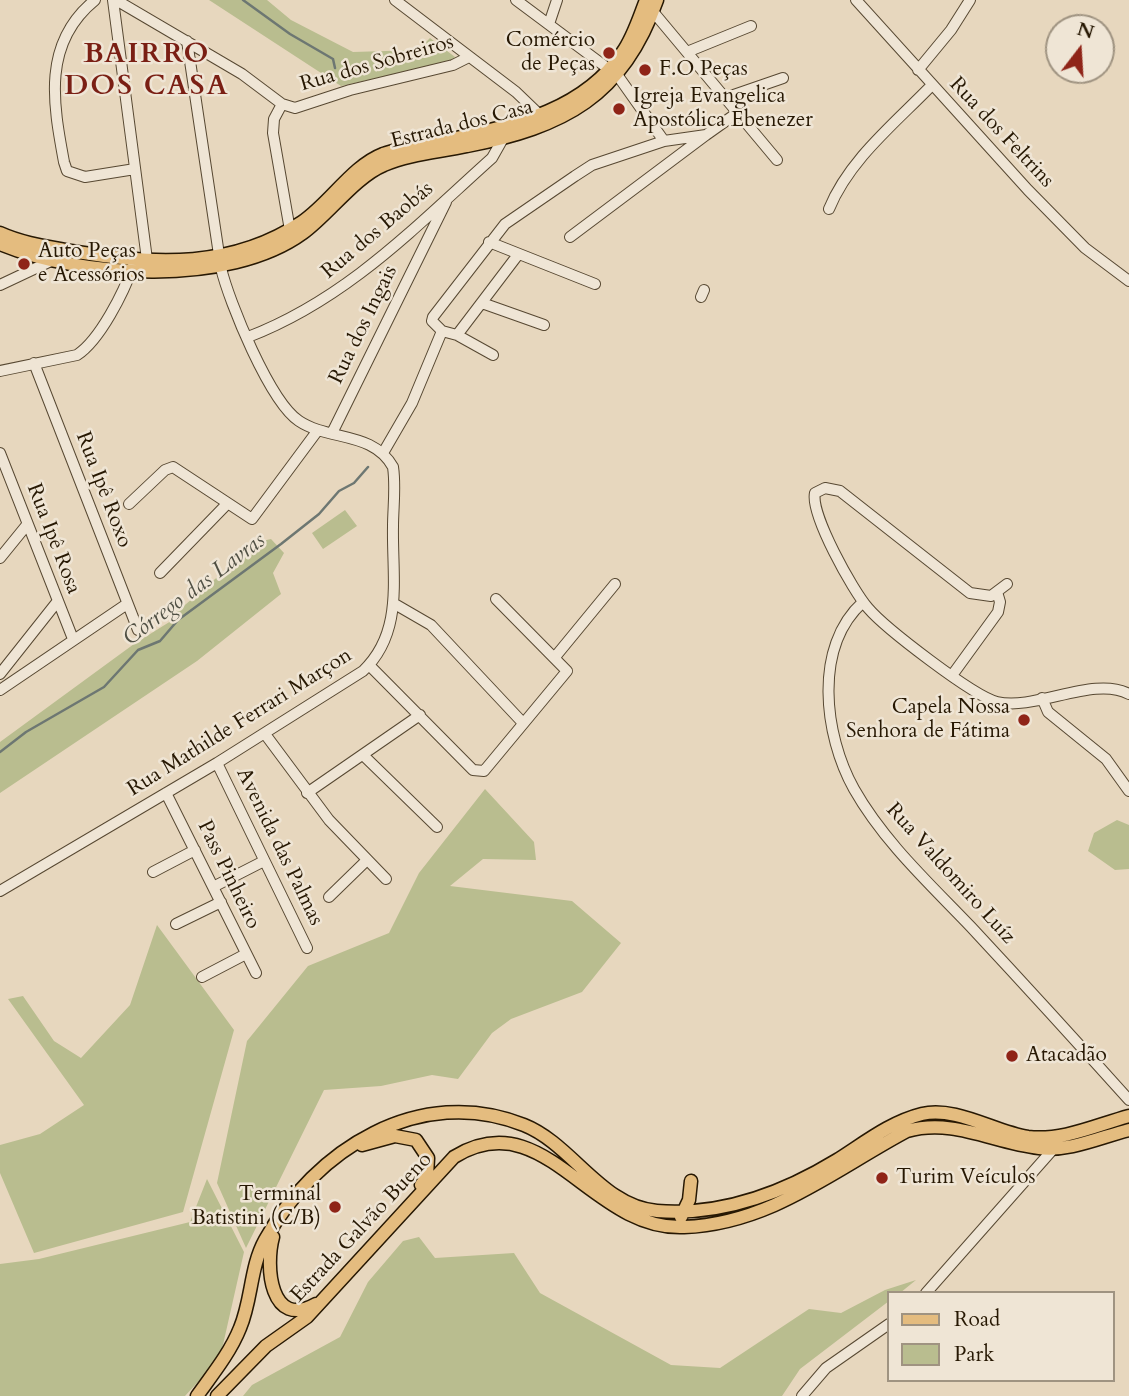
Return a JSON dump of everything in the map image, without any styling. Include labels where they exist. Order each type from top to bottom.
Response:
[{"type":"main road","name":"Estrada dos Casa","points":[[0,244],[141,266],[220,263],[291,235],[389,152],[505,132],[543,120],[613,73],[650,3]]},
{"type":"main road","name":"Estrada dos Casa","points":[[0,233],[57,254]]},
{"type":"main road","name":"Estrada Galvão Bueno","points":[[197,1396],[240,1329],[256,1261],[277,1219],[306,1180],[341,1152],[371,1133],[423,1116],[456,1113],[492,1116],[524,1125],[546,1137],[620,1198],[646,1209],[686,1211],[732,1205],[780,1190],[885,1129],[927,1113],[960,1117],[1054,1143]]},
{"type":"main road","points":[[1054,1143],[1129,1116]]},
{"type":"main road","name":"Estrada Galvão Bueno","points":[[217,1396],[258,1353],[307,1317],[332,1292],[454,1157],[485,1144],[509,1142],[529,1147],[634,1218],[682,1227],[706,1225],[773,1206],[812,1188],[898,1135],[922,1127],[955,1128],[1025,1146],[1054,1143]]},
{"type":"main road","points":[[1054,1143],[1129,1129]]},
{"type":"main road","points":[[341,1152],[388,1137],[409,1137],[428,1153],[429,1167],[425,1181],[381,1236]]},
{"type":"main road","points":[[589,1189],[638,1212],[676,1219],[686,1211],[691,1181]]},
{"type":"main road","points":[[277,1219],[268,1254],[271,1286],[278,1298],[292,1308],[306,1310],[332,1292]]},
{"type":"street","points":[[94,0],[86,4],[62,40],[53,76],[64,162],[67,171],[85,177],[135,169]]},
{"type":"street","points":[[0,370],[77,355],[92,343],[141,266],[135,169],[114,0]]},
{"type":"street","name":"Rua dos Sobreiros","points":[[114,0],[187,41],[282,104],[299,108],[350,90],[453,65],[469,57]]},
{"type":"street","points":[[395,0],[469,57],[543,120]]},
{"type":"street","points":[[516,0],[613,73],[664,141]]},
{"type":"street","points":[[549,24],[557,0]]},
{"type":"street","name":"Rua dos Feltrins","points":[[856,0],[931,86],[1085,248],[1129,281]]},
{"type":"street","points":[[918,70],[951,30],[970,0]]},
{"type":"street","points":[[650,3],[777,160]]},
{"type":"street","points":[[687,52],[751,26]]},
{"type":"street","points":[[187,41],[227,295],[286,410],[298,420],[318,429],[356,439],[383,453],[412,403],[442,331]]},
{"type":"street","points":[[725,98],[782,78]]},
{"type":"street","points":[[829,209],[837,190],[859,159],[931,86]]},
{"type":"street","points":[[282,104],[274,119],[273,133],[291,235]]},
{"type":"street","points":[[570,237],[737,113]]},
{"type":"street","name":"Rua dos Baobás","points":[[247,337],[282,324],[345,287],[492,158],[505,132]]},
{"type":"street","points":[[493,355],[457,335],[442,331],[432,321],[488,242],[513,218],[587,168],[664,141],[706,135]]},
{"type":"street","name":"Rua dos Ingais","points":[[333,431],[447,198]]},
{"type":"street","points":[[417,224],[430,234]]},
{"type":"street","points":[[488,242],[517,256],[595,284]]},
{"type":"street","points":[[0,285],[57,254]]},
{"type":"street","points":[[457,335],[517,256]]},
{"type":"street","points":[[482,303],[544,325]]},
{"type":"street","name":"Rua Ipê Roxo","points":[[34,363],[138,630]]},
{"type":"street","points":[[130,504],[170,467],[180,470],[247,518],[254,517],[318,429]]},
{"type":"street","name":"Rua Ipê Rosa","points":[[0,453],[26,526],[73,639]]},
{"type":"street","name":"Rua Mathilde Ferrari Marçon","points":[[0,891],[265,734],[369,665],[388,636],[393,603],[394,476],[393,467],[383,453]]},
{"type":"street","points":[[1007,583],[987,597],[970,593],[843,493],[821,488],[814,496],[816,512],[863,602],[875,615],[953,674],[996,701],[1042,698],[1110,688],[1129,694]]},
{"type":"street","points":[[160,573],[226,505]]},
{"type":"street","points":[[0,558],[26,526]]},
{"type":"street","points":[[555,657],[615,584]]},
{"type":"street","points":[[953,674],[998,612],[1000,602],[997,592]]},
{"type":"street","points":[[369,665],[477,772],[484,771],[566,674],[566,668],[496,599]]},
{"type":"street","points":[[0,674],[57,602]]},
{"type":"street","name":"Rua Valdomiro Luíz","points":[[863,602],[850,615],[835,641],[828,676],[840,756],[853,787],[888,838],[1129,1100]]},
{"type":"street","points":[[393,603],[430,625],[523,723]]},
{"type":"street","points":[[0,690],[127,604]]},
{"type":"street","points":[[1042,698],[1048,712],[1106,759],[1129,791]]},
{"type":"street","points":[[307,793],[421,715]]},
{"type":"street","points":[[265,734],[307,793],[386,879]]},
{"type":"street","points":[[363,755],[437,827]]},
{"type":"street","name":"Avenida das Palmas","points":[[217,763],[307,948]]},
{"type":"street","name":"Pass Pinheiro","points":[[166,793],[256,973]]},
{"type":"street","points":[[153,872],[195,850]]},
{"type":"street","points":[[328,897],[367,860]]},
{"type":"street","points":[[214,887],[264,861]]},
{"type":"street","points":[[176,924],[221,902]]},
{"type":"street","points":[[202,977],[246,954]]},
{"type":"street","points":[[928,1291],[1054,1143]]},
{"type":"street","points":[[802,1396],[826,1368],[888,1325]]},
{"type":"green space","points":[[209,0],[267,0],[291,20],[353,52],[418,50],[430,38],[455,57],[450,62],[341,86]]},
{"type":"green space","points":[[345,510],[357,526],[323,549],[312,533]]},
{"type":"green space","points":[[271,539],[284,553],[273,573],[281,594],[197,661],[0,793],[0,742],[134,644],[171,621],[171,617],[258,542]]},
{"type":"green space","points":[[485,789],[534,842],[536,860],[483,859],[450,886],[572,901],[621,943],[582,992],[511,1019],[492,1033],[458,1079],[432,1075],[381,1086],[324,1090],[246,1248],[217,1183],[247,1041],[308,966],[389,933],[419,873]]},
{"type":"green space","points":[[1117,820],[1129,825],[1129,869],[1115,870],[1088,851],[1094,833]]},
{"type":"green space","points":[[157,925],[234,1030],[183,1212],[34,1253],[0,1173],[0,1145],[40,1134],[84,1105],[8,999],[23,996],[54,1041],[81,1058],[130,1005]]},
{"type":"green space","points":[[207,1179],[244,1252],[220,1358],[185,1396],[0,1396],[0,1264],[39,1259],[190,1222]]},
{"type":"green space","points":[[419,1237],[435,1258],[514,1253],[540,1293],[671,1365],[720,1368],[809,1309],[841,1313],[885,1290],[916,1280],[902,1291],[888,1291],[888,1302],[800,1369],[782,1396],[243,1396],[252,1385],[340,1337],[368,1282],[403,1241]]},
{"type":"waterway","points":[[243,0],[290,34],[333,59],[335,68]]},
{"type":"waterway","name":"Córrego das Lavras","points":[[0,752],[26,732],[104,687],[138,650],[160,641],[178,620],[319,514],[339,491],[354,483],[368,467]]},
{"type":"place","name":"Comércio de Peças","points":[[609,53]]},
{"type":"place","name":"F.O Peças","points":[[645,70]]},
{"type":"place","name":"Igreja Evangelica Apostólica Ebenezer","points":[[619,109]]},
{"type":"place","name":"Auto Peças e Acessórios","points":[[24,264]]},
{"type":"place","name":"Capela Nossa Senhora de Fátima","points":[[1024,720]]},
{"type":"place","name":"Atacadão","points":[[1012,1056]]},
{"type":"place","name":"Turim Veículos","points":[[882,1178]]},
{"type":"place","name":"Terminal Batistini (C/B)","points":[[335,1207]]},
{"type":"district","name":"BAIRRO DOS CASA","points":[[147,72]]}]
